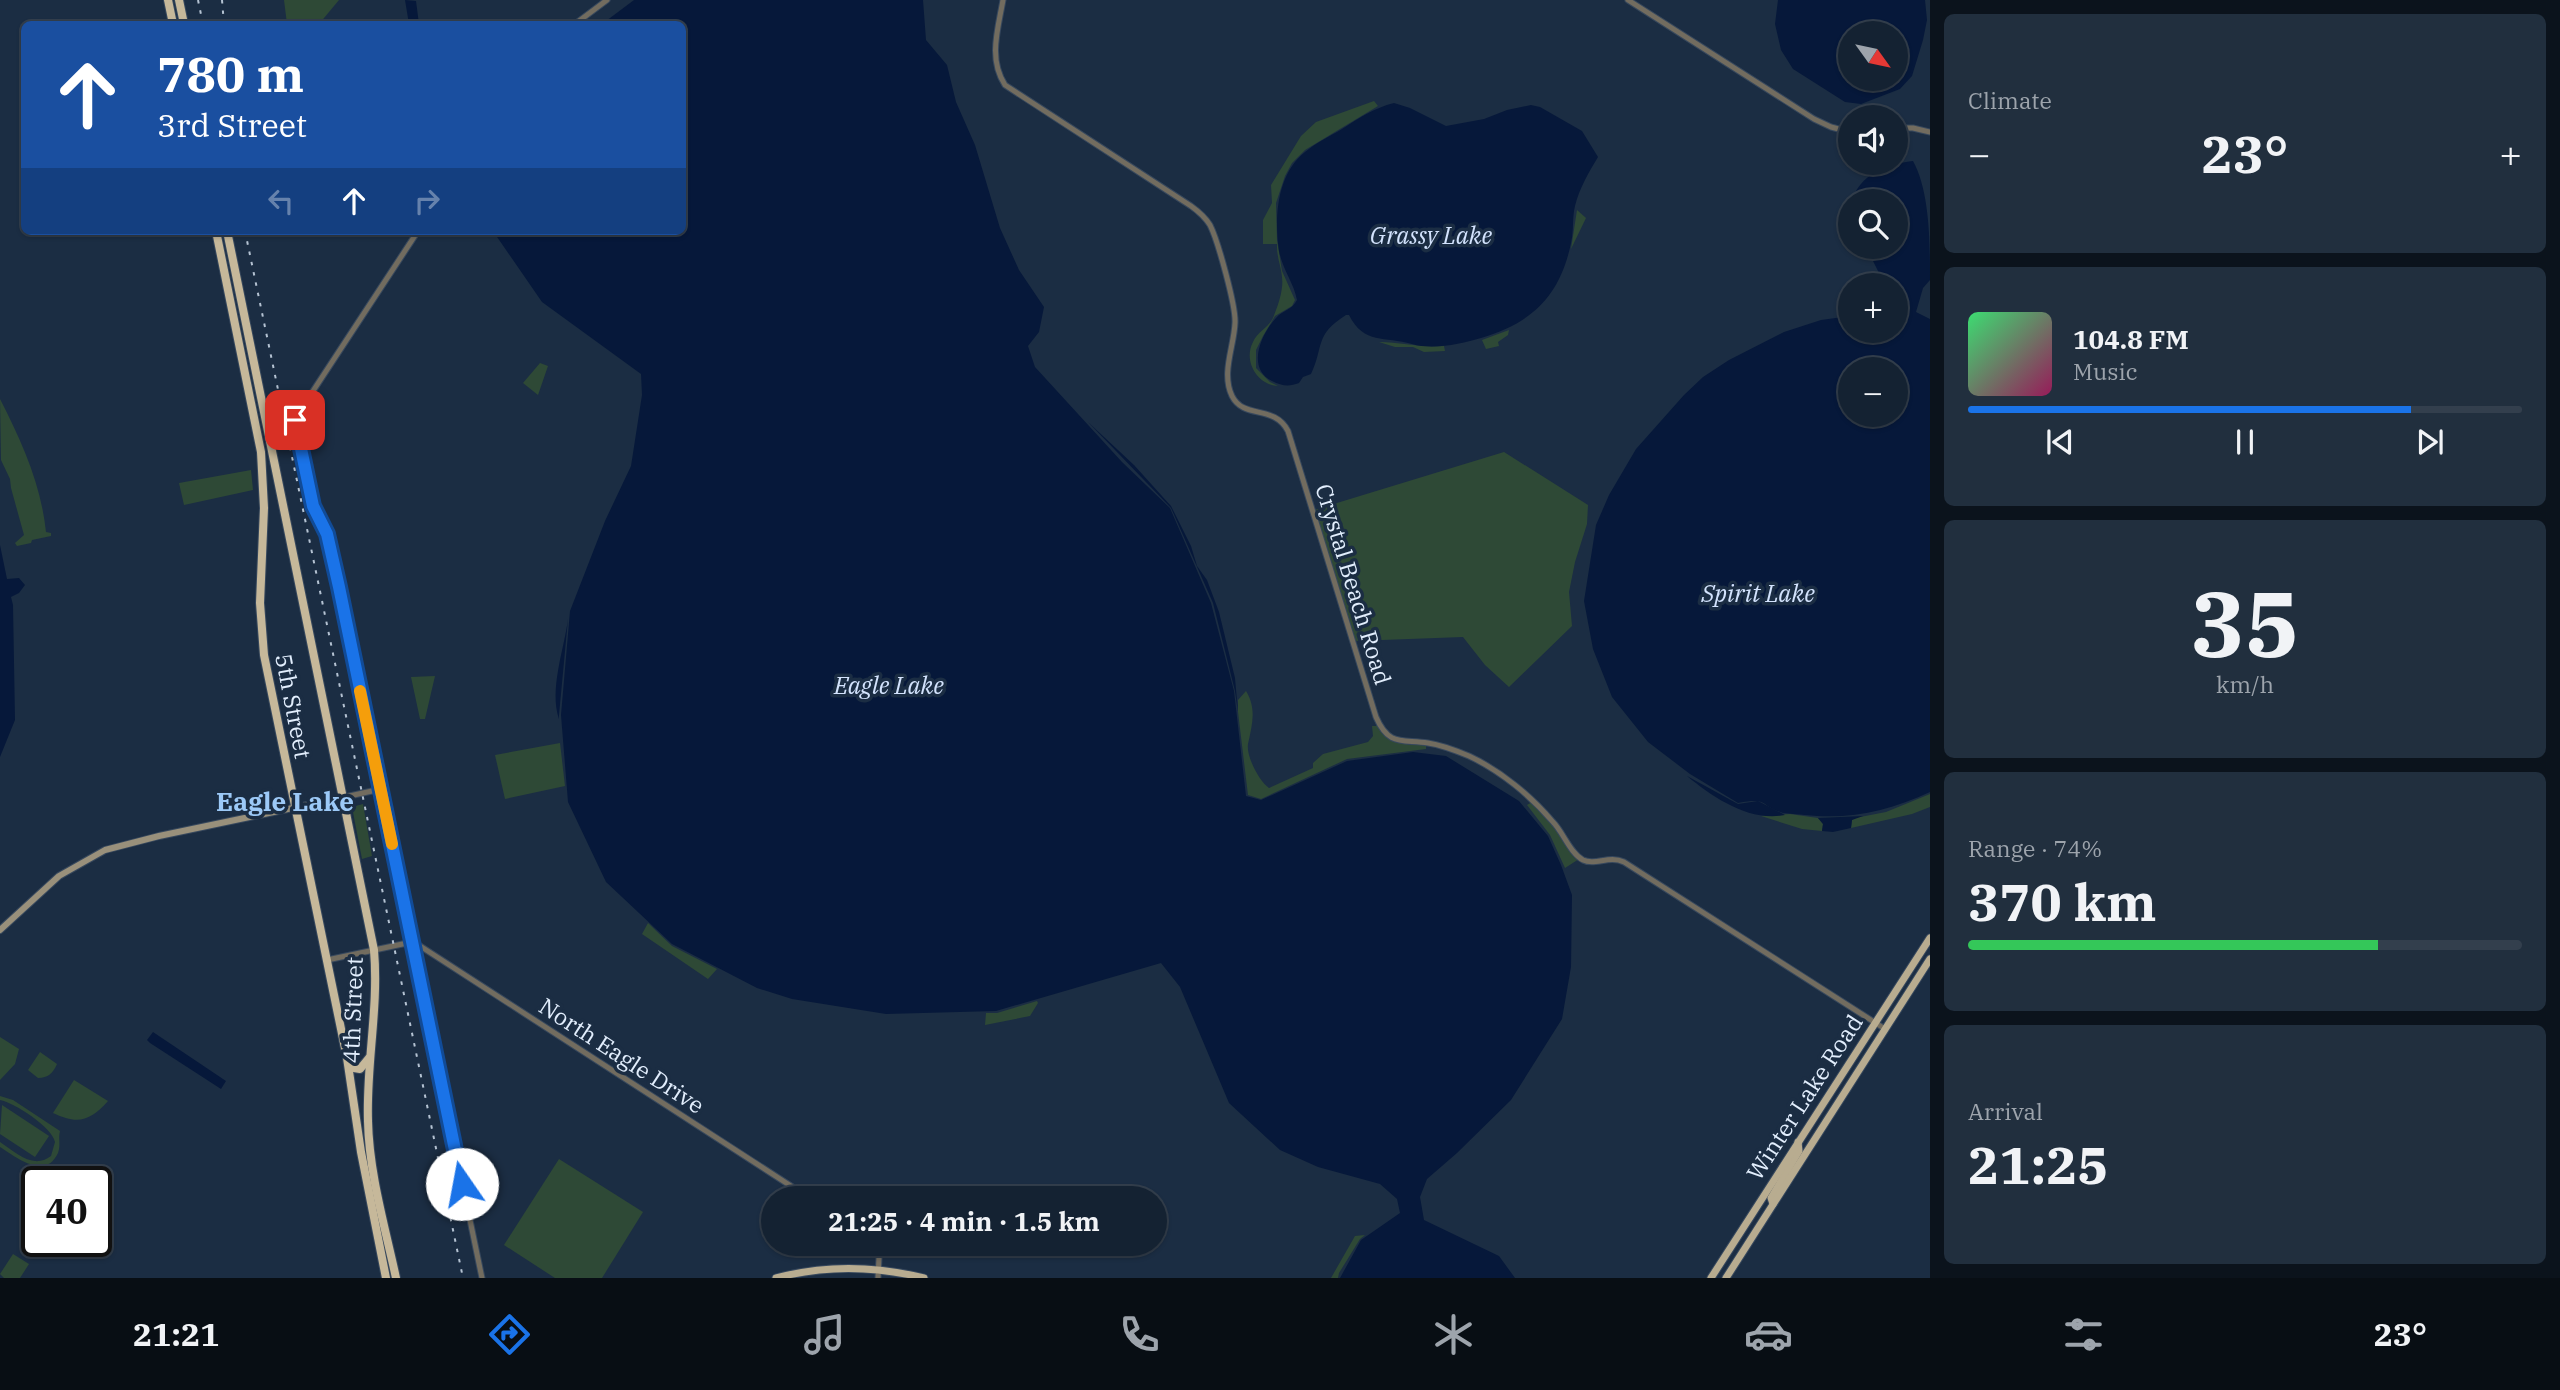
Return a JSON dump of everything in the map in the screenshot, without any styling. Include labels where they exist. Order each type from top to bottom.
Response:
[{"type":"highway","points":[[168,0],[172,21]]},
{"type":"highway","points":[[179,0],[183,21]]},
{"type":"highway","points":[[217,235],[253,408],[262,425],[268,427],[263,436],[265,457],[262,463]]},
{"type":"highway","name":"4th Street","points":[[228,235],[345,797],[374,950],[376,996],[365,1151]]},
{"type":"highway","name":"5th Street","points":[[253,408],[262,463],[264,508],[260,578],[261,622],[269,680],[365,1151]]},
{"type":"highway","points":[[347,1058],[355,1068],[360,1069],[370,1056]]},
{"type":"highway","points":[[365,1151],[387,1256],[396,1278]]},
{"type":"highway","points":[[386,1278],[387,1256]]},
{"type":"main road","points":[[0,930],[59,876],[105,849],[159,835],[345,797]]},
{"type":"main road","name":"Winter Lake Road","points":[[1711,1278],[1930,938]]},
{"type":"main road","name":"Winter Lake Road","points":[[1724,1278],[1930,959]]},
{"type":"main road","points":[[1773,1203],[1771,1198],[1799,1151],[1798,1142]]},
{"type":"main road","points":[[1746,1246],[1748,1236],[1765,1208],[1766,1201],[1763,1198]]},
{"type":"main road","points":[[776,1278],[831,1269],[924,1278]]},
{"type":"main road","points":[[1717,1269],[1724,1278]]},
{"type":"street","points":[[579,21],[607,0]]},
{"type":"street","name":"Crystal Beach Road","points":[[1003,0],[995,59],[997,72],[1005,85],[1191,206],[1210,225],[1235,311],[1228,370],[1231,394],[1237,404],[1246,409],[1273,415],[1288,431],[1376,717],[1383,731],[1399,741],[1433,744],[1483,764],[1514,785],[1540,808],[1583,860],[1591,862],[1609,859],[1624,862],[1885,1029]]},
{"type":"street","points":[[1628,0],[1814,118],[1838,129]]},
{"type":"street","points":[[1908,128],[1930,132]]},
{"type":"street","points":[[268,427],[295,420],[415,235]]},
{"type":"street","points":[[295,420],[313,506],[327,534],[331,550],[482,1278]]},
{"type":"street","points":[[345,797],[381,789]]},
{"type":"street","points":[[327,960],[412,942]]},
{"type":"street","name":"North Eagle Drive","points":[[412,942],[791,1186]]},
{"type":"street","points":[[878,1274],[879,1256]]},
{"type":"green space","points":[[284,0],[339,0],[322,21],[287,21]]},
{"type":"green space","points":[[1374,101],[1378,106],[1305,150],[1292,163],[1285,176],[1276,203],[1277,240],[1282,271],[1295,300],[1292,306],[1275,316],[1256,350],[1256,368],[1278,386],[1270,385],[1254,371],[1250,349],[1255,338],[1273,318],[1282,287],[1277,244],[1263,244],[1263,220],[1272,203],[1271,185],[1301,136],[1316,122]]},
{"type":"green space","points":[[1577,210],[1586,218],[1571,249]]},
{"type":"green space","points":[[1509,330],[1508,335],[1498,342],[1499,346],[1486,349],[1482,340]]},
{"type":"green space","points":[[1379,342],[1444,346],[1445,351],[1424,352],[1413,347],[1395,347]]},
{"type":"green space","points":[[540,363],[548,366],[538,395],[523,383]]},
{"type":"green space","points":[[0,399],[29,464],[40,497],[46,532],[51,533],[51,536],[17,546],[15,543],[24,535],[10,479],[1,460]]},
{"type":"green space","points":[[1504,452],[1588,505],[1587,524],[1569,592],[1572,626],[1509,687],[1485,665],[1463,637],[1355,641],[1314,510]]},
{"type":"green space","points":[[251,470],[253,490],[184,505],[179,483]]},
{"type":"green space","points":[[435,676],[425,719],[420,719],[411,677]]},
{"type":"green space","points":[[1246,691],[1253,711],[1249,755],[1257,774],[1269,788],[1313,768],[1313,763],[1323,754],[1368,742],[1373,736],[1372,726],[1378,726],[1399,742],[1426,745],[1426,749],[1347,759],[1261,799],[1248,795],[1238,712],[1238,700]]},
{"type":"green space","points":[[560,743],[565,786],[505,799],[495,755]]},
{"type":"green space","points":[[1930,794],[1930,807],[1912,814],[1851,828],[1855,818],[1886,812]]},
{"type":"green space","points":[[1532,802],[1551,821],[1579,859],[1565,868],[1550,835],[1527,805]]},
{"type":"green space","points":[[363,804],[372,856],[362,859],[352,807]]},
{"type":"green space","points":[[1790,814],[1818,818],[1823,824],[1822,831],[1802,829],[1761,816]]},
{"type":"green space","points":[[648,923],[672,946],[717,969],[708,979],[642,934]]},
{"type":"green space","points":[[1037,1001],[1030,1016],[985,1025],[986,1013],[997,1013]]},
{"type":"green space","points":[[0,1037],[19,1049],[15,1064],[0,1080]]},
{"type":"green space","points":[[40,1052],[57,1064],[50,1074],[38,1078],[28,1070]]},
{"type":"green space","points":[[74,1080],[108,1101],[89,1117],[77,1120],[53,1113]]},
{"type":"green space","points":[[0,1096],[13,1100],[60,1131],[59,1150],[52,1161],[46,1165],[30,1164],[0,1147],[0,1142],[24,1158],[38,1161],[51,1156],[55,1142],[40,1123],[0,1100]]},
{"type":"green space","points":[[2,1105],[49,1136],[35,1157],[0,1134]]},
{"type":"green space","points":[[559,1159],[643,1212],[602,1278],[555,1278],[504,1245]]},
{"type":"green space","points":[[1365,1235],[1360,1239],[1338,1278],[1331,1278],[1355,1236]]},
{"type":"green space","points":[[13,1254],[29,1264],[20,1278],[4,1278],[0,1274]]},
{"type":"water","points":[[405,0],[416,1],[419,21],[408,21]]},
{"type":"water","name":"Eagle Lake","points":[[634,0],[923,0],[926,40],[947,65],[956,102],[975,145],[1000,228],[1019,270],[1044,307],[1039,332],[1028,346],[1035,367],[1122,462],[1170,508],[1211,603],[1234,691],[1246,796],[1261,800],[1347,761],[1413,752],[1446,756],[1519,801],[1548,836],[1572,895],[1571,967],[1562,1019],[1511,1100],[1427,1179],[1420,1197],[1424,1220],[1499,1256],[1515,1278],[1340,1278],[1361,1240],[1400,1213],[1397,1199],[1380,1184],[1318,1167],[1280,1150],[1229,1103],[1180,987],[1161,963],[996,1011],[886,1014],[792,999],[757,988],[672,944],[606,882],[568,802],[561,715],[570,611],[605,521],[631,466],[642,395],[641,374],[542,302],[496,235],[686,235],[686,21],[606,21]]},
{"type":"water","points":[[1778,0],[1925,0],[1927,20],[1923,40],[1912,76],[1908,80],[1908,21],[1838,21],[1838,91],[1895,91],[1861,104],[1845,102],[1793,69],[1781,50],[1775,24]]},
{"type":"water","name":"Grassy Lake","points":[[1394,103],[1446,126],[1484,119],[1531,105],[1540,107],[1582,131],[1598,157],[1577,200],[1566,262],[1551,292],[1541,305],[1499,332],[1456,344],[1420,346],[1368,335],[1346,315],[1324,335],[1311,374],[1303,377],[1299,383],[1276,383],[1264,375],[1258,360],[1261,342],[1270,325],[1297,300],[1279,251],[1277,224],[1280,197],[1288,172],[1309,149],[1367,114]]},
{"type":"water","name":"Spirit Lake","points":[[1913,161],[1919,173],[1926,203],[1930,280],[1923,288],[1916,312],[1930,319],[1930,792],[1884,809],[1854,815],[1783,813],[1760,802],[1738,803],[1690,774],[1648,742],[1612,697],[1593,649],[1584,601],[1596,525],[1609,495],[1636,449],[1703,377],[1729,360],[1784,332],[1821,320],[1838,318],[1838,343],[1908,343],[1908,273],[1879,273],[1872,259],[1908,259],[1908,189],[1858,189],[1871,175],[1908,175],[1908,162]]},
{"type":"water","points":[[1088,422],[1134,465],[1171,506],[1191,546],[1197,566],[1207,580],[1219,612],[1235,678],[1238,712],[1213,603],[1171,508]]},
{"type":"water","points":[[0,545],[7,579],[19,578],[25,585],[19,593],[11,597],[15,720],[0,757]]},
{"type":"water","points":[[568,619],[559,719],[556,682]]},
{"type":"water","points":[[1687,776],[1738,804],[1758,801],[1785,815],[1745,812],[1720,800]]},
{"type":"water","points":[[1863,816],[1852,820],[1851,828],[1833,832],[1822,831],[1823,824],[1818,818]]},
{"type":"water","points":[[153,1032],[226,1081],[221,1089],[150,1043],[147,1040]]},
{"type":"railway","points":[[198,0],[202,21]]},
{"type":"railway","points":[[222,0],[224,21]]},
{"type":"railway","points":[[246,235],[463,1278]]},
{"type":"slow traffic","points":[[360,691],[392,844]]},
{"type":"district","name":"Eagle Lake","points":[[285,801]]},
{"type":"route","points":[[295,420],[313,506],[327,534],[339,587],[462,1184]]}]
